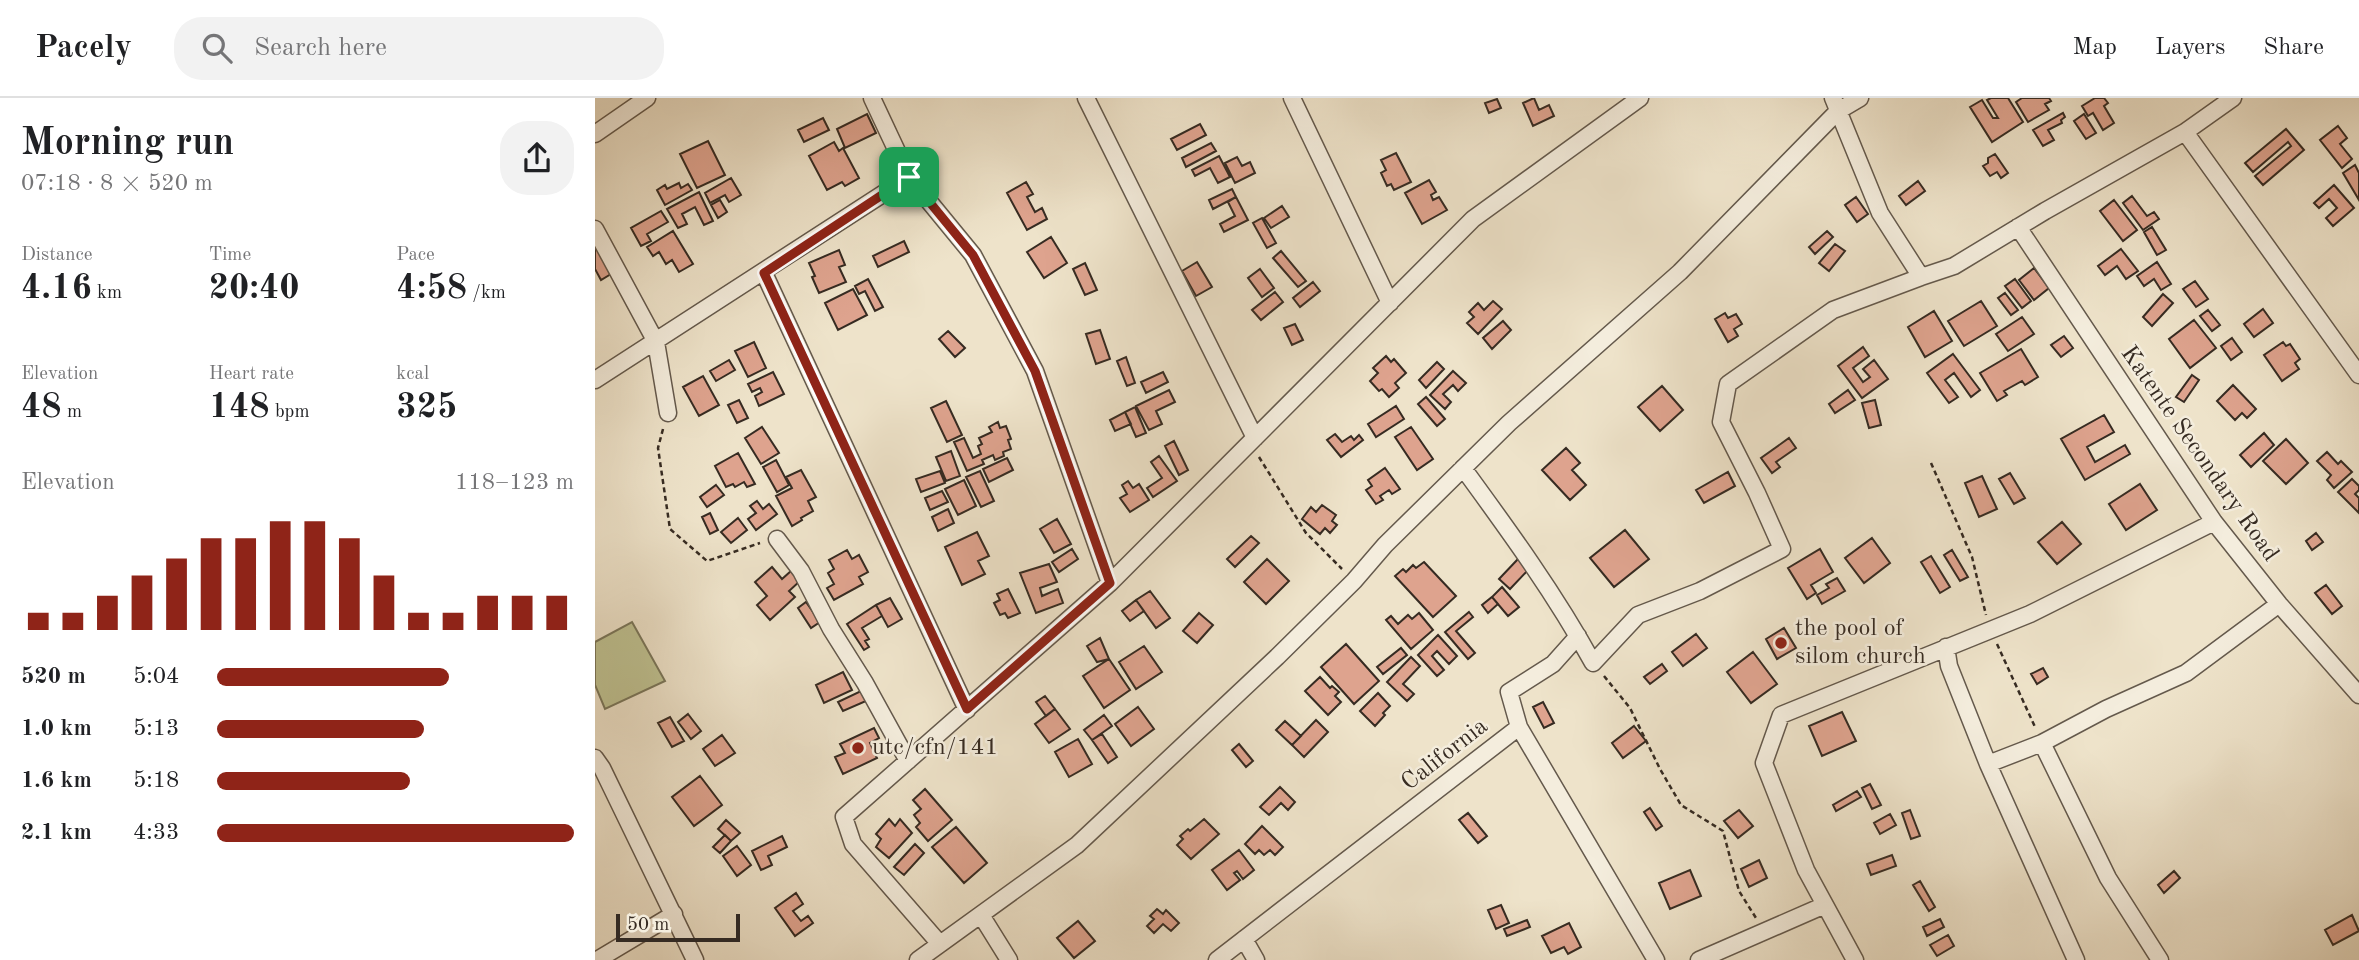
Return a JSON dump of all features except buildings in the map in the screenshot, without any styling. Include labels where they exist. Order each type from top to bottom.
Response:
[{"type":"street","points":[[595,134],[647,98]]},
{"type":"street","points":[[872,98],[909,177],[973,255],[1035,371],[1110,583]]},
{"type":"street","points":[[1086,98],[1252,440]]},
{"type":"street","points":[[1292,98],[1390,303]]},
{"type":"street","points":[[940,944],[853,844],[844,817],[1110,583],[1473,219],[1638,98]]},
{"type":"street","points":[[918,960],[1077,845],[1277,657],[1354,581],[1385,545],[1509,423],[1680,272],[1836,104],[1860,98]]},
{"type":"street","points":[[1463,468],[1523,551],[1593,663],[1638,615],[1700,590],[1782,549],[1721,422],[1728,384],[1833,310],[1954,266],[2185,132],[2233,98]]},
{"type":"street","points":[[1836,104],[1880,213],[1921,277]]},
{"type":"street","points":[[2185,132],[2359,375]]},
{"type":"street","points":[[595,380],[909,177]]},
{"type":"street","name":"Katente Secondary Road","points":[[2018,227],[2214,522],[2279,604],[2359,695]]},
{"type":"street","points":[[595,229],[656,342],[669,412]]},
{"type":"street","points":[[764,273],[967,709]]},
{"type":"street","points":[[1855,960],[1806,870],[1764,763],[1781,715],[2030,614],[2214,522]]},
{"type":"street","points":[[777,539],[801,570],[831,629],[865,683],[908,761]]},
{"type":"street","points":[[1988,764],[2042,743],[2106,709],[2186,673],[2279,604]]},
{"type":"street","points":[[1519,727],[1510,692],[1553,664],[1578,636]]},
{"type":"street","points":[[1946,647],[1949,666],[1988,764],[2076,960]]},
{"type":"street","name":"California","points":[[1217,960],[1519,727],[1657,960]]},
{"type":"street","points":[[2042,743],[2108,878],[2159,960]]},
{"type":"street","points":[[595,758],[695,960]]},
{"type":"street","points":[[1699,960],[1825,905]]},
{"type":"street","points":[[597,960],[674,915]]},
{"type":"street","points":[[981,915],[1009,960]]},
{"type":"street","points":[[1244,939],[1256,960]]},
{"type":"path","points":[[669,412],[658,448],[670,529],[707,561],[777,539]]},
{"type":"path","points":[[1252,440],[1306,533],[1354,581]]},
{"type":"path","points":[[1931,463],[1972,556],[1989,629],[2042,743]]},
{"type":"path","points":[[1593,663],[1630,708],[1681,805],[1723,831],[1739,891],[1765,931]]},
{"type":"green space","points":[[632,622],[665,681],[605,709],[595,685],[595,642]]},
{"type":"place","name":"the pool of silom church","points":[[1781,643]]},
{"type":"place","name":"utc/cfn/141","points":[[858,748]]},
{"type":"route","points":[[909,177],[973,255],[1035,371],[1110,583],[967,709],[764,273],[909,177]]}]
